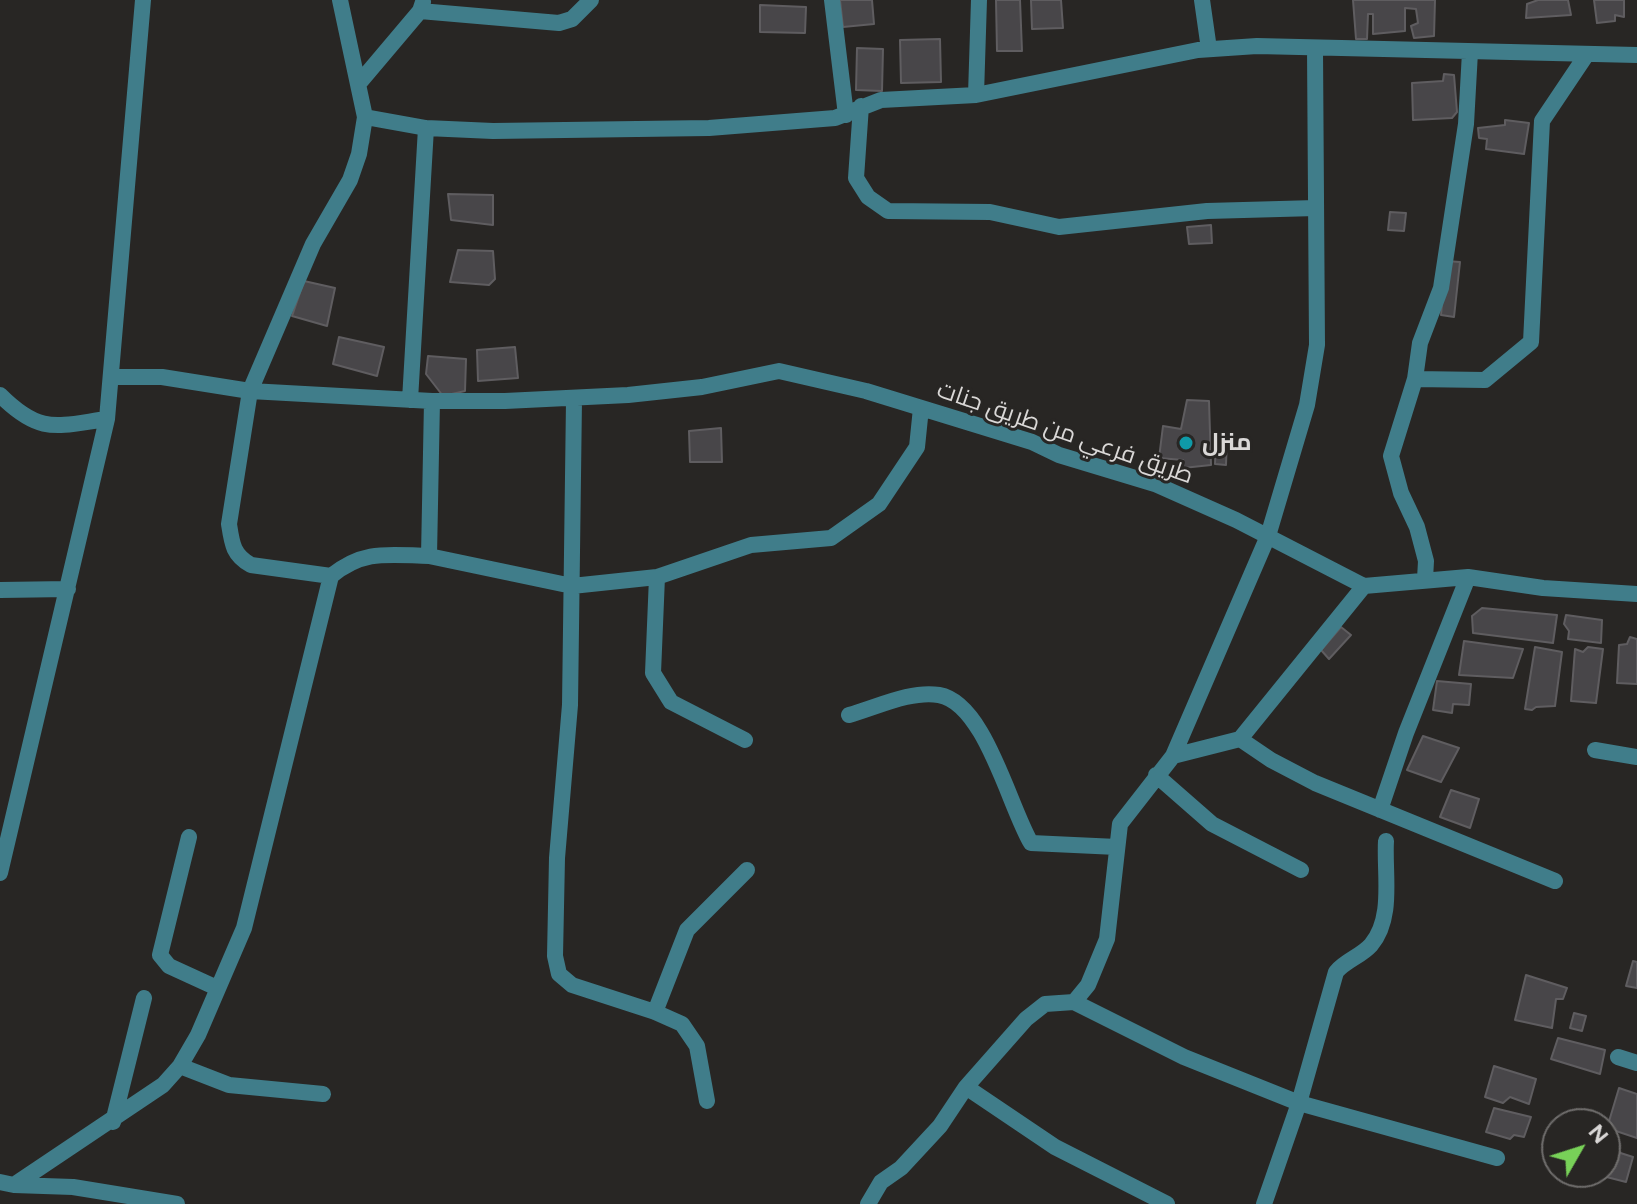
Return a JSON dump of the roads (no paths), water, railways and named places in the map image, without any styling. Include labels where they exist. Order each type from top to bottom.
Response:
[{"type":"street","points":[[0,873],[107,419],[143,0]]},
{"type":"street","points":[[331,576],[251,565],[239,559],[232,546],[229,524],[250,391],[313,244],[350,180],[359,154],[365,117],[360,82],[340,0]]},
{"type":"street","points":[[360,82],[422,6],[559,23],[572,19],[591,0]]},
{"type":"street","points":[[832,0],[854,111],[856,178],[879,208],[896,213],[990,212],[1059,227],[1207,211],[1316,208]]},
{"type":"street","points":[[976,95],[979,0]]},
{"type":"street","points":[[1202,0],[1209,49]]},
{"type":"street","points":[[365,117],[426,128],[709,128],[854,111],[899,97],[976,95],[1209,49],[1257,46],[1315,50],[1637,55]]},
{"type":"street","points":[[1074,1002],[1102,957],[1112,910],[1120,824],[1173,756],[1268,536],[1307,405],[1317,345],[1315,50]]},
{"type":"street","points":[[1425,579],[1426,561],[1417,527],[1401,493],[1391,456],[1415,379],[1420,343],[1441,288],[1466,124],[1470,52]]},
{"type":"street","points":[[1415,379],[1485,380],[1531,342],[1541,127],[1587,54]]},
{"type":"street","points":[[410,400],[426,128]]},
{"type":"street","name":"طريق فرعي من طريق جنات","points":[[111,377],[162,377],[250,391],[410,400],[574,400],[702,387],[779,371],[921,408],[1155,484],[1268,536],[1364,586]]},
{"type":"street","points":[[0,395],[17,412],[47,427],[107,419]]},
{"type":"street","points":[[574,400],[570,705],[557,858],[555,956],[559,974],[572,985],[682,1024],[697,1046],[707,1101]]},
{"type":"street","points":[[429,556],[432,401]]},
{"type":"street","points":[[7,1184],[113,1122],[163,1085],[180,1066],[244,928],[331,576],[348,562],[371,554],[429,556],[572,586],[657,577],[751,545],[831,538],[879,504],[917,447],[921,408]]},
{"type":"street","points":[[657,577],[653,673],[671,702],[745,740]]},
{"type":"street","points":[[1173,756],[1240,739],[1364,586],[1468,577],[1543,588],[1637,594]]},
{"type":"street","points":[[1380,810],[1406,733],[1468,577]]},
{"type":"street","points":[[0,590],[68,589]]},
{"type":"street","points":[[849,715],[915,696],[939,695],[958,703],[994,752],[1016,818],[1031,843],[1117,847]]},
{"type":"street","points":[[1240,739],[1304,777],[1555,881]]},
{"type":"street","points":[[1595,750],[1637,757]]},
{"type":"street","points":[[1156,775],[1212,824],[1301,870]]},
{"type":"street","points":[[189,837],[160,955],[169,966],[217,988]]},
{"type":"street","points":[[1264,1204],[1299,1103],[1336,972],[1372,944],[1386,910],[1386,841]]},
{"type":"street","points":[[655,1012],[687,930],[747,870]]},
{"type":"street","points":[[113,1122],[144,998]]},
{"type":"street","points":[[868,1204],[881,1182],[901,1168],[940,1126],[966,1087],[1026,1019],[1045,1004],[1074,1002],[1184,1057],[1299,1103],[1497,1158]]},
{"type":"street","points":[[1618,1057],[1637,1063]]},
{"type":"street","points":[[180,1066],[229,1085],[323,1094]]},
{"type":"street","points":[[966,1087],[1055,1147],[1167,1204]]},
{"type":"street","points":[[7,1184],[73,1187],[177,1204]]},
{"type":"place","name":"منزل","points":[[1186,443]]}]
